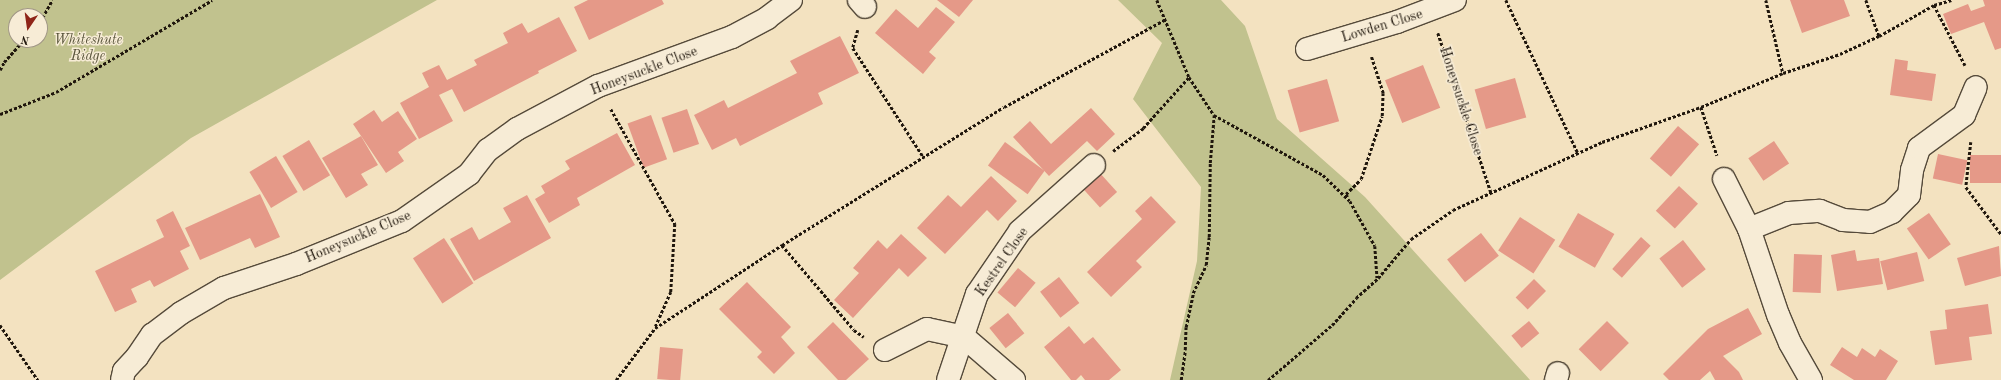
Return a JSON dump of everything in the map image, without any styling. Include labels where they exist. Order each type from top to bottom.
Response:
[{"type":"street","name":"Honeysuckle Close","points":[[122,380],[124,372],[152,335],[181,313],[224,288],[296,264],[402,221],[469,174],[488,150],[517,129],[598,86],[732,37],[767,18],[791,0]]},
{"type":"street","name":"Lowden Close","points":[[1307,49],[1431,11],[1455,0]]},
{"type":"street","points":[[1749,229],[1789,213],[1820,211],[1842,220],[1870,222],[1892,212],[1909,195],[1912,170],[1919,148],[1964,115],[1976,87]]},
{"type":"street","name":"Kestrel Close","points":[[948,380],[964,338],[977,294],[1020,230],[1094,165]]},
{"type":"street","points":[[1724,179],[1749,229],[1778,315],[1802,377]]},
{"type":"street","points":[[885,350],[927,329],[964,338],[1014,380]]},
{"type":"path","points":[[0,114],[56,92],[212,0]]},
{"type":"path","points":[[1157,0],[1164,20],[1189,77],[1214,115],[1323,175],[1350,201]]},
{"type":"path","points":[[1506,0],[1578,153]]},
{"type":"path","points":[[1766,0],[1783,74]]},
{"type":"path","points":[[1866,0],[1879,36]]},
{"type":"path","points":[[1268,380],[1332,325],[1356,298],[1378,278],[1411,239],[1453,210],[1602,142],[1701,107],[1783,74],[1840,54],[1879,36],[1934,5],[1952,0]]},
{"type":"path","points":[[862,3],[853,48],[923,156]]},
{"type":"path","points":[[1934,5],[1976,87]]},
{"type":"path","name":"Honeysuckle Close","points":[[1431,11],[1491,192]]},
{"type":"path","points":[[655,328],[782,245],[923,156],[1004,107],[1164,20]]},
{"type":"path","points":[[1362,32],[1383,92],[1382,116],[1361,179],[1346,194],[1375,246],[1378,278]]},
{"type":"path","points":[[0,70],[4,62],[17,48]]},
{"type":"path","points":[[1094,165],[1143,128],[1189,77]]},
{"type":"path","points":[[598,86],[675,224],[671,292],[655,328],[616,380]]},
{"type":"path","points":[[1701,107],[1724,179]]},
{"type":"path","points":[[1181,380],[1186,327],[1194,293],[1206,265],[1210,163],[1214,115]]},
{"type":"path","points":[[1964,115],[1971,134],[1966,187],[2001,234]]},
{"type":"path","points":[[782,245],[854,330],[885,350]]},
{"type":"path","points":[[0,325],[38,380]]},
{"type":"green space","name":"Whiteshute Ridge","points":[[0,0],[437,0],[191,138],[0,280]]},
{"type":"green space","points":[[1118,0],[1221,0],[1245,26],[1277,119],[1365,197],[1530,380],[1170,380],[1197,261],[1201,187],[1133,99],[1162,43]]},
{"type":"building","points":[[588,0],[662,0],[664,4],[589,40],[574,7]]},
{"type":"building","points":[[937,0],[973,0],[959,17]]},
{"type":"building","points":[[1790,0],[1844,0],[1850,16],[1802,33]]},
{"type":"building","points":[[1983,0],[2001,0],[2001,48],[1995,50],[1984,22],[1951,34],[1943,14],[1968,4],[1971,11],[1985,6]]},
{"type":"building","points":[[936,7],[955,22],[929,52],[936,58],[923,74],[875,33],[896,9],[918,28]]},
{"type":"building","points":[[559,17],[577,51],[538,71],[539,73],[464,112],[452,89],[439,95],[453,121],[419,139],[400,103],[429,87],[422,73],[439,65],[447,80],[477,65],[474,60],[508,43],[503,33],[522,23],[528,33]]},
{"type":"building","points":[[840,36],[859,73],[818,93],[823,104],[740,146],[736,138],[712,150],[694,115],[724,100],[728,108],[797,73],[790,61]]},
{"type":"building","points":[[1895,59],[1908,61],[1907,70],[1936,74],[1932,101],[1890,95]]},
{"type":"building","points":[[1423,65],[1440,108],[1402,123],[1385,80]]},
{"type":"building","points":[[1515,78],[1526,117],[1486,129],[1475,90]]},
{"type":"building","points":[[1327,79],[1339,121],[1300,133],[1288,90]]},
{"type":"building","points":[[1091,108],[1115,134],[1097,151],[1087,141],[1049,176],[1013,137],[1030,121],[1051,144]]},
{"type":"building","points":[[687,109],[699,144],[674,153],[661,118]]},
{"type":"building","points":[[374,110],[382,122],[398,111],[417,139],[398,152],[404,161],[386,173],[353,124]]},
{"type":"building","points":[[651,115],[667,159],[644,168],[628,124]]},
{"type":"building","points":[[1678,126],[1699,144],[1671,177],[1650,158]]},
{"type":"building","points":[[617,133],[635,165],[577,198],[580,205],[549,223],[535,199],[545,193],[541,186],[570,169],[565,161]]},
{"type":"building","points":[[361,136],[378,165],[361,174],[368,185],[346,198],[322,158]]},
{"type":"building","points":[[309,140],[330,175],[304,191],[282,156]]},
{"type":"building","points":[[1774,141],[1789,163],[1763,181],[1748,158]]},
{"type":"building","points":[[1005,142],[1045,171],[1028,194],[988,165]]},
{"type":"building","points":[[1938,154],[1967,160],[1962,185],[1933,178]]},
{"type":"building","points":[[1970,155],[2001,155],[2001,183],[1970,183]]},
{"type":"building","points":[[276,156],[298,192],[271,208],[249,172]]},
{"type":"building","points":[[1099,172],[1117,192],[1100,207],[1082,187]]},
{"type":"building","points":[[991,176],[1017,201],[998,221],[987,210],[945,254],[917,228],[948,195],[961,207]]},
{"type":"building","points":[[1679,186],[1698,204],[1675,229],[1656,211]]},
{"type":"building","points":[[260,194],[280,237],[255,248],[250,238],[200,260],[185,228]]},
{"type":"building","points":[[527,195],[551,238],[474,281],[450,239],[472,227],[479,240],[511,222],[503,208]]},
{"type":"building","points":[[1151,196],[1176,222],[1136,261],[1142,267],[1111,297],[1087,272],[1142,219],[1135,211]]},
{"type":"building","points":[[173,211],[190,246],[180,251],[189,269],[154,287],[150,280],[131,289],[137,302],[115,312],[95,271],[164,237],[156,220]]},
{"type":"building","points":[[1578,213],[1614,234],[1595,268],[1558,247]]},
{"type":"building","points":[[1929,213],[1951,244],[1929,260],[1907,228]]},
{"type":"building","points":[[1520,217],[1555,240],[1533,273],[1498,251]]},
{"type":"building","points":[[1481,233],[1499,256],[1465,282],[1447,259]]},
{"type":"building","points":[[901,234],[927,258],[908,277],[899,268],[853,318],[834,300],[859,273],[853,268],[878,240],[887,249]]},
{"type":"building","points":[[1641,237],[1651,246],[1622,278],[1612,269]]},
{"type":"building","points":[[444,238],[473,283],[442,303],[413,258]]},
{"type":"building","points":[[1683,240],[1706,269],[1682,288],[1659,258]]},
{"type":"building","points":[[1999,246],[2001,276],[1965,286],[1957,258]]},
{"type":"building","points":[[1855,250],[1857,261],[1879,258],[1883,284],[1837,291],[1831,255]]},
{"type":"building","points":[[1917,252],[1924,281],[1887,290],[1880,261]]},
{"type":"building","points":[[1794,254],[1822,255],[1821,293],[1793,292]]},
{"type":"building","points":[[1018,268],[1036,283],[1015,307],[997,293]]},
{"type":"building","points":[[1059,277],[1079,303],[1060,318],[1040,292]]},
{"type":"building","points":[[1534,279],[1546,291],[1528,309],[1516,297]]},
{"type":"building","points":[[747,282],[791,327],[781,337],[795,353],[774,374],[757,357],[762,352],[719,309]]},
{"type":"building","points":[[1988,304],[1992,334],[1969,337],[1972,360],[1935,365],[1930,331],[1947,329],[1945,310]]},
{"type":"building","points":[[1748,308],[1762,334],[1723,356],[1739,372],[1743,380],[1715,380],[1710,371],[1700,380],[1669,380],[1663,374],[1708,329]]},
{"type":"building","points":[[1008,313],[1024,333],[1006,348],[989,328]]},
{"type":"building","points":[[1529,321],[1539,333],[1522,348],[1511,336]]},
{"type":"building","points":[[1607,321],[1629,343],[1601,371],[1579,349]]},
{"type":"building","points":[[833,322],[869,359],[846,380],[838,380],[807,347]]},
{"type":"building","points":[[1069,326],[1084,344],[1093,337],[1121,370],[1109,380],[1085,380],[1081,375],[1076,380],[1071,380],[1044,347]]},
{"type":"building","points":[[660,347],[683,349],[680,380],[657,379]]},
{"type":"building","points":[[1842,347],[1857,357],[1862,348],[1875,357],[1880,349],[1898,361],[1886,380],[1854,380],[1830,365]]}]
